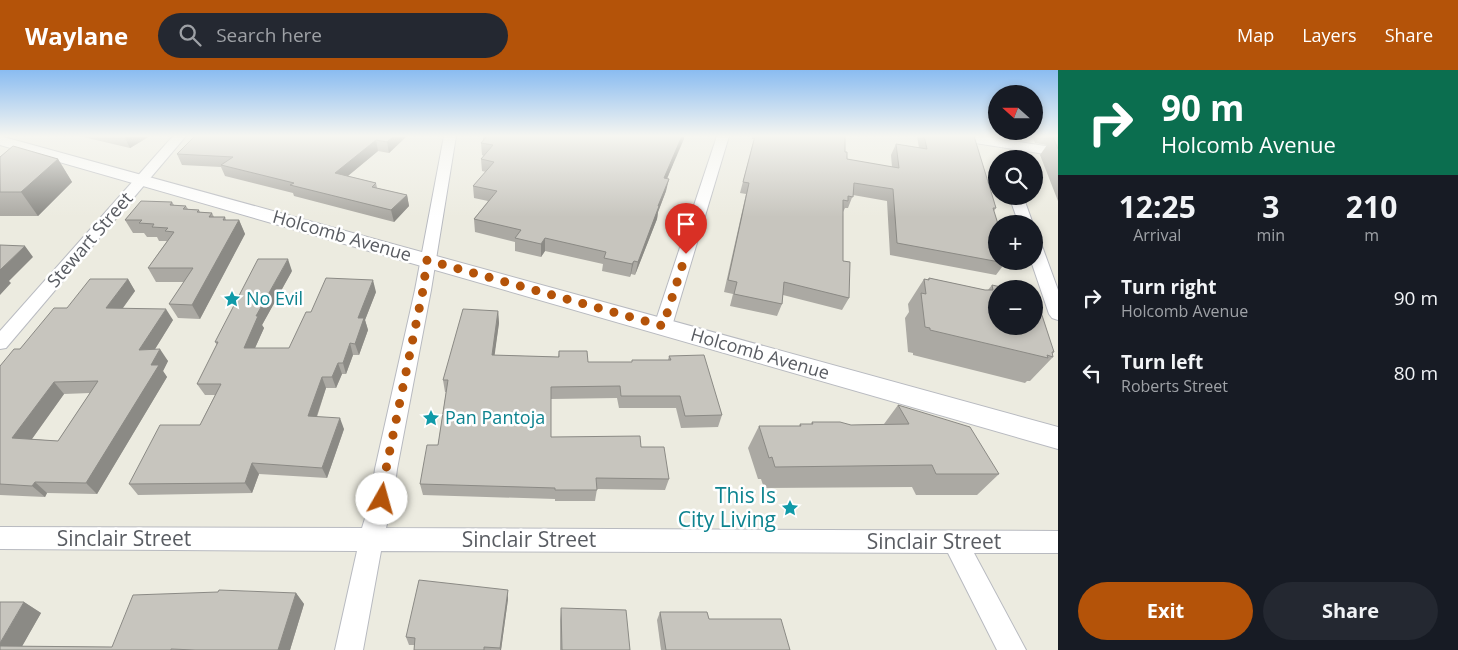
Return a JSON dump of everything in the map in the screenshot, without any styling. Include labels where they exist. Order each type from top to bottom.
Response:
[{"type":"street","name":"Holcomb Avenue","points":[[82,163],[1058,438]]},
{"type":"street","name":"Stewart Street","points":[[0,343],[157,163]]},
{"type":"street","points":[[349,650],[371,540],[382,499],[386,469],[423,290],[445,163]]},
{"type":"street","points":[[663,326],[714,163]]},
{"type":"street","points":[[1042,270],[1058,314]]},
{"type":"street","name":"Sinclair Street","points":[[0,538],[1058,542]]},
{"type":"street","points":[[956,542],[1012,650]]},
{"type":"building","points":[[0,163],[53,163],[21,192],[0,192]]},
{"type":"building","points":[[224,163],[347,163],[335,173],[376,183],[372,187],[407,195],[391,210],[290,185],[294,183],[221,165]]},
{"type":"building","points":[[493,163],[670,163],[664,178],[669,179],[638,262],[634,261],[632,264],[604,258],[606,252],[545,238],[541,244],[515,238],[521,230],[474,219],[497,191],[473,186]]},
{"type":"building","points":[[748,163],[870,163],[899,168],[898,163],[982,163],[988,182],[988,205],[995,205],[996,208],[993,208],[995,215],[988,215],[988,260],[897,243],[893,189],[854,183],[853,197],[848,196],[848,201],[843,200],[843,261],[850,262],[849,298],[784,282],[782,304],[734,294],[737,282],[728,280],[749,183],[743,182]]},
{"type":"building","points":[[141,201],[172,202],[170,205],[186,206],[183,209],[212,213],[209,217],[225,217],[223,220],[239,220],[192,305],[169,304],[193,268],[148,268],[174,232],[165,231],[168,228],[152,227],[154,224],[139,223],[142,220],[125,220]]},
{"type":"building","points":[[0,245],[25,246],[0,270]]},
{"type":"building","points":[[258,259],[288,259],[256,316],[258,316],[244,348],[289,348],[306,312],[311,312],[326,278],[373,280],[358,318],[364,318],[355,344],[350,343],[343,363],[338,363],[332,377],[322,377],[308,416],[340,418],[322,468],[252,463],[245,483],[129,484],[160,425],[200,425],[221,384],[197,384],[218,342],[215,342]]},
{"type":"building","points":[[929,278],[988,290],[988,335],[1043,335],[1043,318],[1054,352],[1052,352],[1053,357],[1047,355],[1048,358],[930,330],[930,328],[925,327],[921,293],[926,294],[924,279],[929,280]]},
{"type":"building","points":[[90,279],[128,279],[106,308],[166,309],[139,350],[160,349],[151,365],[159,365],[86,483],[35,482],[32,486],[0,484],[0,366],[14,349],[20,349],[54,308],[67,308]],"holes":[[[98,381],[58,441],[12,438],[54,382]]]},
{"type":"building","points":[[463,309],[498,311],[492,355],[559,357],[559,351],[587,351],[588,362],[632,362],[632,360],[671,360],[669,356],[704,355],[722,415],[685,416],[680,396],[621,396],[620,386],[551,387],[551,437],[640,436],[641,447],[664,447],[669,479],[596,478],[597,490],[420,484],[427,445],[438,445],[448,380],[443,380]]},
{"type":"building","points":[[898,405],[970,427],[999,474],[936,474],[932,465],[775,467],[772,457],[769,458],[759,426],[801,426],[800,424],[813,424],[812,422],[840,422],[851,425],[909,424]]},
{"type":"building","points":[[419,580],[508,590],[500,648],[484,647],[484,650],[414,650],[415,638],[406,637]]},
{"type":"building","points":[[219,590],[296,593],[278,650],[0,650],[0,646],[112,647],[133,595],[218,592]]},
{"type":"building","points":[[0,602],[24,602],[0,643]]},
{"type":"building","points":[[561,608],[626,610],[630,650],[562,650]]},
{"type":"building","points":[[660,612],[707,612],[709,619],[781,619],[790,650],[666,650]]},
{"type":"place","name":"No Evil","points":[[232,299]]},
{"type":"place","name":"Pan Pantoja","points":[[431,418]]},
{"type":"place","name":"This Is City Living","points":[[790,508]]},
{"type":"route","points":[[382,499],[386,469],[423,290],[427,260],[663,326],[686,254]]}]
